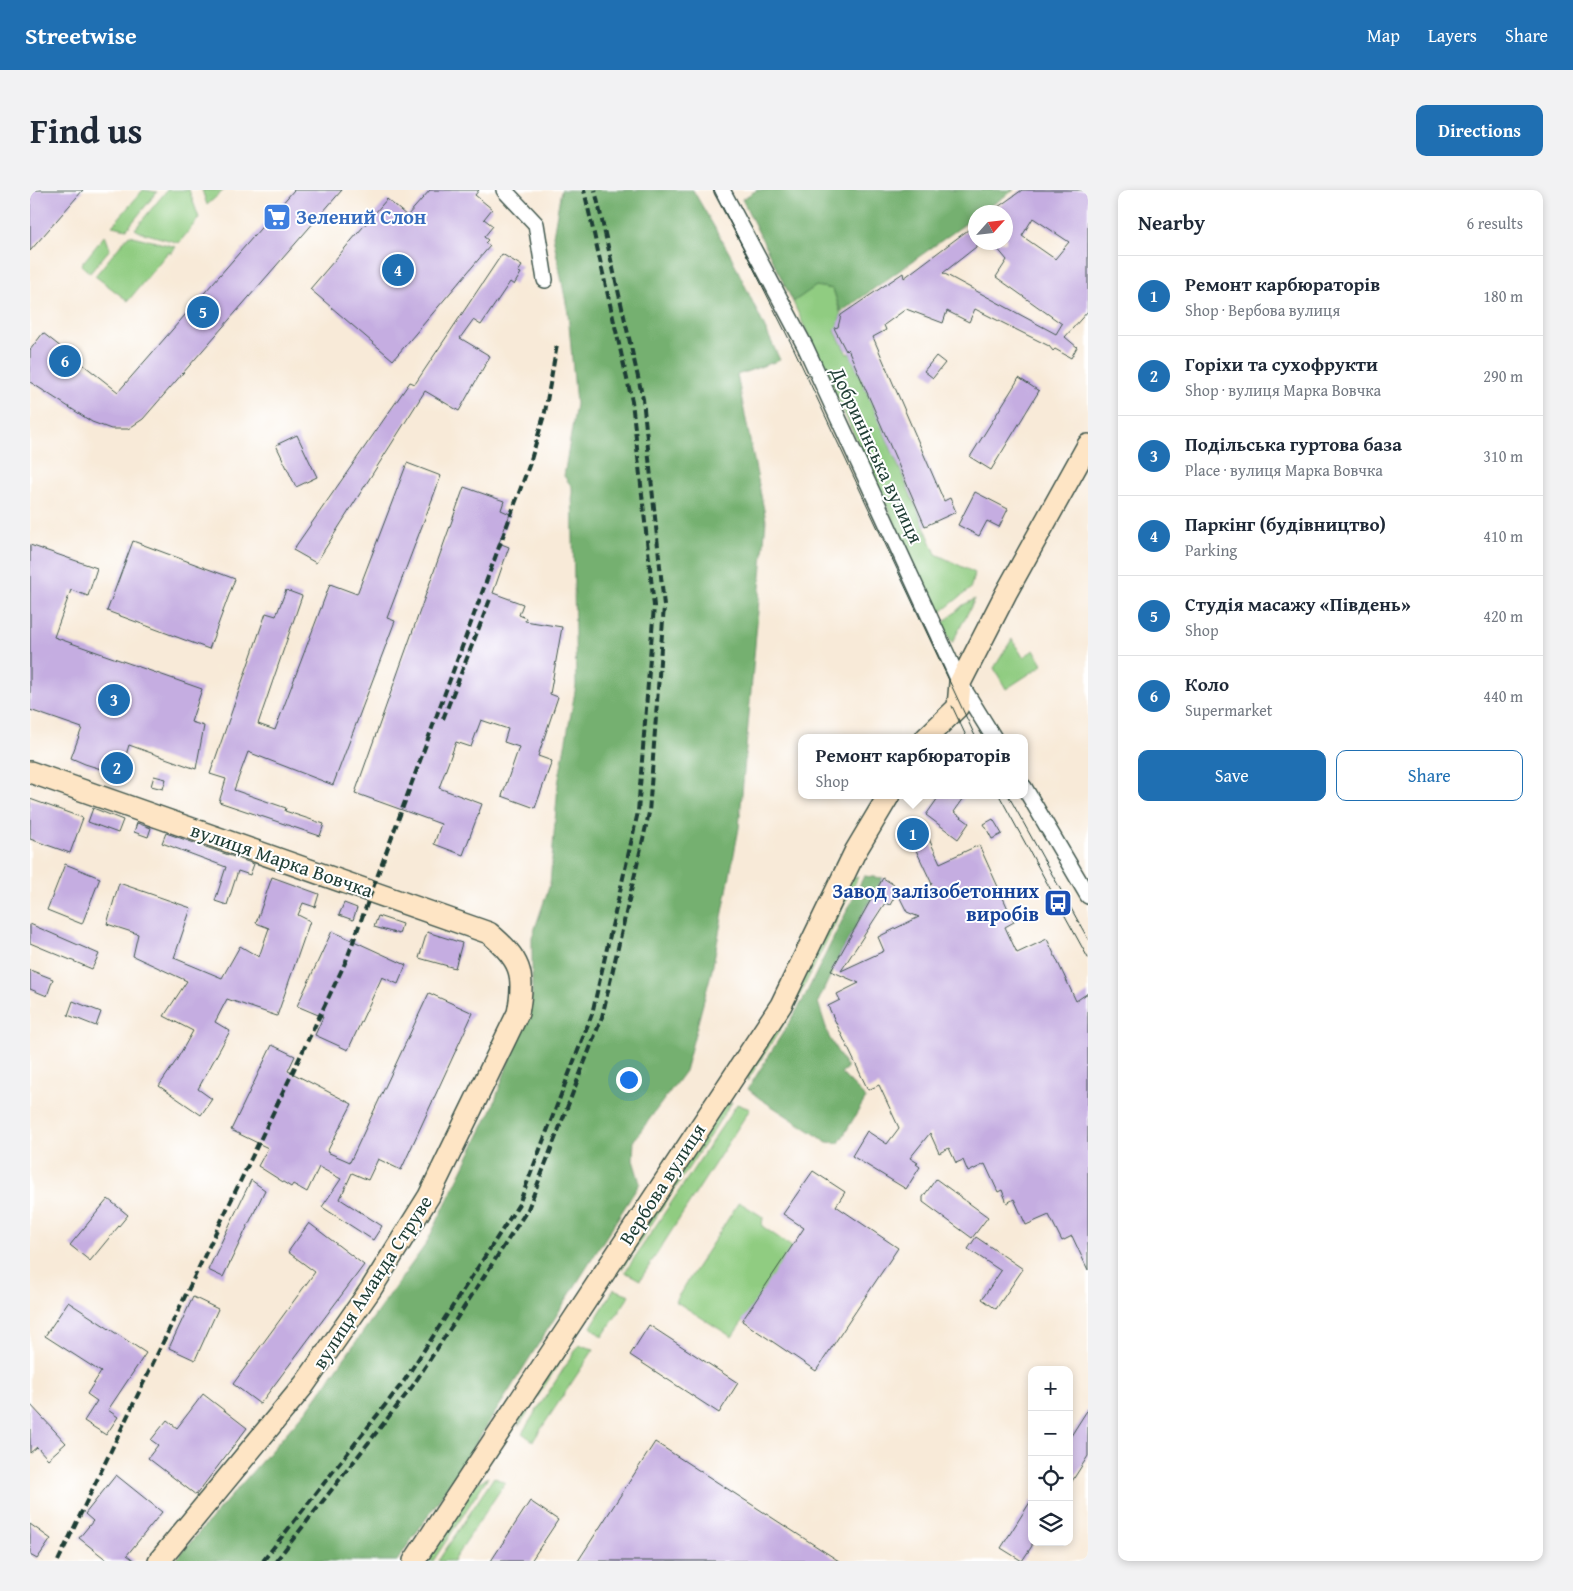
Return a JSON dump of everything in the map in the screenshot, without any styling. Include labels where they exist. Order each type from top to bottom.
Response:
[{"type":"main road","points":[[927,734],[950,690],[960,683],[1006,593],[1088,445]]},
{"type":"main road","name":"вулиця Марка Вовчка","points":[[30,772],[489,934],[510,950],[519,969]]},
{"type":"main road","name":"Вербова вулиця","points":[[414,1561],[780,1005],[855,852],[888,799]]},
{"type":"main road","name":"вулиця Аманда Струве","points":[[159,1561],[304,1385],[371,1289],[429,1196],[518,1013],[523,989],[519,969]]},
{"type":"street","points":[[504,190],[536,224],[545,280]]},
{"type":"street","name":"Добринінська вулиця","points":[[722,190],[804,346],[960,683],[992,734]]},
{"type":"street","points":[[1028,794],[1088,896]]},
{"type":"green space","points":[[143,190],[157,192],[127,229],[112,226]]},
{"type":"green space","points":[[167,190],[189,190],[199,218],[179,243],[135,229]]},
{"type":"green space","points":[[202,190],[224,190],[207,205]]},
{"type":"green space","points":[[561,190],[693,190],[731,256],[780,360],[737,375],[766,520],[739,828],[712,970],[685,1071],[634,1140],[633,1160],[640,1183],[454,1478],[397,1561],[174,1561],[310,1406],[426,1244],[492,1109],[532,995],[532,937],[550,884],[558,784],[576,686],[572,487],[564,476],[576,404],[568,313],[553,236]]},
{"type":"green space","points":[[757,190],[1014,190],[992,205],[968,205],[968,222],[841,312],[833,289],[816,286],[793,302],[742,199]]},
{"type":"green space","points":[[105,235],[110,249],[90,273],[81,265]]},
{"type":"green space","points":[[129,235],[176,247],[171,253],[168,252],[128,301],[95,276]]},
{"type":"green space","points":[[816,286],[833,289],[841,315],[838,327],[834,329],[847,354],[850,353],[936,554],[975,573],[970,589],[937,615],[793,302]]},
{"type":"green space","points":[[975,599],[952,643],[942,624],[963,605]]},
{"type":"green space","points":[[1012,639],[1023,657],[1034,650],[1043,665],[1006,689],[994,668]]},
{"type":"green space","points":[[864,876],[883,878],[842,951],[818,1002],[829,1037],[847,1068],[841,1073],[866,1098],[839,1143],[827,1142],[748,1089],[803,1000]]},
{"type":"green space","points":[[858,877],[792,1011],[747,1081],[748,1069],[850,879]]},
{"type":"green space","points":[[732,1102],[622,1269],[620,1261],[723,1106]]},
{"type":"green space","points":[[737,1104],[750,1109],[640,1280],[625,1272]]},
{"type":"green space","points":[[739,1202],[763,1217],[762,1226],[792,1247],[732,1337],[675,1301]]},
{"type":"green space","points":[[614,1289],[630,1295],[602,1337],[591,1327]]},
{"type":"green space","points":[[579,1345],[594,1349],[533,1441],[522,1433]]},
{"type":"green space","points":[[569,1347],[519,1426],[520,1415],[560,1352]]},
{"type":"green space","points":[[488,1477],[433,1561],[426,1561],[475,1484]]},
{"type":"green space","points":[[494,1477],[505,1483],[453,1561],[438,1561]]},
{"type":"building","points":[[30,190],[83,190],[30,251]]},
{"type":"building","points":[[294,190],[342,190],[143,419],[128,429],[111,429],[92,422],[30,382],[30,350],[43,333],[118,392]]},
{"type":"building","points":[[430,190],[479,190],[475,195],[492,209],[484,219],[493,226],[484,237],[488,240],[485,243],[490,246],[393,360],[310,289],[387,199],[407,216]]},
{"type":"building","points":[[1022,190],[1088,190],[1088,311],[1065,337],[1077,347],[1071,358],[1055,349],[1053,351],[1049,346],[975,309],[969,322],[947,311],[943,323],[906,309],[884,325],[886,330],[873,337],[944,501],[950,498],[956,512],[925,526],[848,349],[846,351],[834,328],[838,327],[841,315],[903,273],[904,278],[968,230],[968,250],[972,250],[943,273],[1056,334],[1062,324],[996,277],[1007,260],[999,250],[1013,250],[1013,205],[1001,205]],"holes":[[[1033,218],[1069,242],[1055,259],[1022,236]]]},
{"type":"building","points":[[502,254],[522,266],[518,272],[521,273],[514,285],[510,282],[481,325],[473,320],[460,338],[490,356],[459,411],[425,391],[316,563],[293,550],[410,382],[415,384]]},
{"type":"building","points":[[936,356],[945,363],[933,378],[924,371]]},
{"type":"building","points":[[1019,378],[1039,391],[991,470],[970,457]]},
{"type":"building","points":[[297,435],[317,477],[296,487],[276,445]]},
{"type":"building","points":[[407,463],[441,476],[387,618],[395,621],[333,785],[248,752],[234,790],[286,808],[285,811],[324,824],[320,836],[219,802],[226,779],[210,774],[266,613],[276,616],[286,590],[302,596],[258,724],[275,730],[330,584],[357,594]]},
{"type":"building","points":[[464,487],[504,501],[501,510],[510,514],[499,543],[509,547],[493,593],[523,604],[519,615],[526,618],[525,621],[562,627],[550,694],[558,697],[538,756],[552,761],[535,808],[502,796],[519,747],[504,742],[508,729],[481,720],[471,747],[456,742],[439,788],[482,804],[463,855],[434,844],[441,824],[355,793]]},
{"type":"building","points":[[975,492],[1008,509],[999,527],[987,521],[979,536],[958,525]]},
{"type":"building","points":[[133,541],[235,579],[209,649],[107,611]]},
{"type":"building","points":[[30,545],[97,568],[88,596],[71,590],[54,637],[202,689],[191,722],[204,726],[196,769],[129,745],[120,775],[85,764],[71,758],[82,728],[30,710]]},
{"type":"building","points":[[154,776],[166,779],[163,789],[151,786]]},
{"type":"building","points":[[30,799],[83,818],[70,853],[30,839]]},
{"type":"building","points":[[937,799],[963,799],[954,812],[969,823],[958,839],[926,815]]},
{"type":"building","points":[[93,808],[123,820],[118,833],[88,822]]},
{"type":"building","points":[[993,819],[1002,834],[992,839],[984,824]]},
{"type":"building","points":[[914,822],[923,826],[940,863],[979,845],[1014,922],[1005,927],[1017,953],[1047,939],[1076,1001],[1088,993],[1088,1270],[1072,1236],[1062,1241],[1049,1215],[1026,1225],[1014,1199],[1007,1203],[1002,1190],[998,1192],[985,1164],[968,1172],[963,1160],[956,1163],[949,1148],[939,1153],[930,1133],[910,1158],[918,1163],[916,1164],[920,1167],[906,1189],[852,1156],[867,1131],[887,1144],[899,1128],[879,1085],[868,1090],[828,1006],[840,1000],[837,994],[859,983],[831,971],[883,878],[910,895],[932,884],[915,848],[903,841]],"holes":[[[897,892],[907,912],[919,917],[878,937],[884,951],[841,971],[885,903],[890,905]]]},
{"type":"building","points":[[137,823],[151,828],[148,837],[134,832]]},
{"type":"building","points":[[166,833],[254,864],[250,875],[238,871],[227,905],[215,901],[226,867],[162,843]]},
{"type":"building","points":[[65,864],[100,878],[82,924],[47,910]]},
{"type":"building","points":[[272,877],[319,894],[315,907],[303,903],[298,915],[310,921],[277,1016],[227,999],[215,1022],[230,1031],[198,1089],[212,1099],[201,1115],[159,1086],[193,1031],[164,1016],[187,981],[133,956],[138,934],[107,924],[119,883],[191,908],[174,958],[222,978],[240,946],[259,957],[269,928],[256,923]]},
{"type":"building","points":[[344,903],[357,908],[353,920],[339,915]]},
{"type":"building","points":[[378,916],[402,924],[399,934],[374,927]]},
{"type":"building","points":[[30,924],[99,954],[92,969],[30,943]]},
{"type":"building","points":[[332,931],[406,965],[398,984],[382,977],[348,1050],[315,1035],[323,1017],[297,1006]]},
{"type":"building","points":[[427,932],[462,943],[455,968],[419,958]]},
{"type":"building","points":[[30,970],[53,979],[47,996],[30,989]]},
{"type":"building","points":[[429,993],[473,1013],[401,1170],[378,1159],[368,1180],[352,1173],[340,1199],[382,1226],[373,1240],[322,1207],[341,1179],[319,1167],[307,1192],[293,1184],[291,1187],[258,1166],[268,1148],[231,1130],[272,1045],[295,1056],[288,1071],[352,1104],[327,1152],[350,1162]]},
{"type":"building","points":[[73,1001],[101,1012],[96,1026],[68,1015]]},
{"type":"building","points":[[813,1171],[845,1192],[836,1206],[898,1248],[816,1371],[742,1321],[804,1228],[783,1214]]},
{"type":"building","points":[[936,1179],[988,1217],[972,1238],[923,1202],[923,1197]]},
{"type":"building","points":[[251,1180],[265,1190],[223,1277],[208,1270]]},
{"type":"building","points":[[108,1199],[128,1215],[90,1261],[70,1245]]},
{"type":"building","points":[[309,1223],[364,1265],[260,1404],[233,1384],[315,1272],[288,1252]]},
{"type":"building","points":[[976,1237],[1023,1269],[996,1309],[982,1299],[1001,1271],[968,1249]]},
{"type":"building","points":[[193,1297],[218,1309],[195,1360],[169,1348]]},
{"type":"building","points":[[68,1302],[146,1353],[108,1410],[118,1417],[106,1435],[84,1421],[97,1401],[87,1394],[101,1372],[45,1336]]},
{"type":"building","points":[[649,1325],[738,1383],[719,1413],[630,1355]]},
{"type":"building","points":[[203,1394],[247,1428],[196,1495],[148,1458],[158,1445],[151,1440],[167,1420],[177,1428]]},
{"type":"building","points":[[30,1404],[66,1443],[48,1459],[37,1447],[30,1453]]},
{"type":"building","points":[[1088,1409],[1088,1456],[1073,1480],[1073,1456],[1073,1433]]},
{"type":"building","points":[[655,1442],[839,1561],[578,1561]]},
{"type":"building","points":[[116,1475],[162,1512],[127,1555],[135,1561],[108,1561],[79,1538],[93,1521],[85,1514]]},
{"type":"building","points":[[530,1501],[558,1520],[531,1561],[491,1561]]},
{"type":"building","points":[[1028,1505],[1028,1546],[1032,1546],[1022,1561],[1001,1548]]},
{"type":"building","points":[[30,1524],[51,1539],[37,1559],[30,1555]]},
{"type":"tram line","points":[[714,190],[794,349],[974,734]]},
{"type":"tram line","points":[[952,706],[965,734]]},
{"type":"tram line","points":[[1001,799],[1088,958]]},
{"type":"tram line","points":[[1010,799],[1088,939]]},
{"type":"railway","points":[[263,1561],[404,1381],[519,1204],[592,1014],[638,812],[654,606],[632,401],[584,190]]},
{"type":"railway","points":[[276,1561],[412,1387],[528,1209],[602,1017],[649,813],[664,606],[643,399],[595,190]]},
{"type":"railway","points":[[58,1561],[346,961],[530,463],[545,412],[557,345]]},
{"type":"railway","points":[[443,719],[491,597]]},
{"type":"place","name":"Зелений Слон","points":[[277,217]]},
{"type":"place","name":"Паркінг (будівництво)","points":[[398,270]]},
{"type":"place","name":"Студія масажу «Південь»","points":[[203,312]]},
{"type":"place","name":"Коло","points":[[65,361]]},
{"type":"place","name":"Подільська гуртова база","points":[[114,700]]},
{"type":"place","name":"Горіхи та сухофрукти","points":[[117,768]]},
{"type":"place","name":"Ремонт карбюраторів","points":[[913,834]]},
{"type":"place","name":"Завод залізобетонних виробів","points":[[1058,903]]}]
